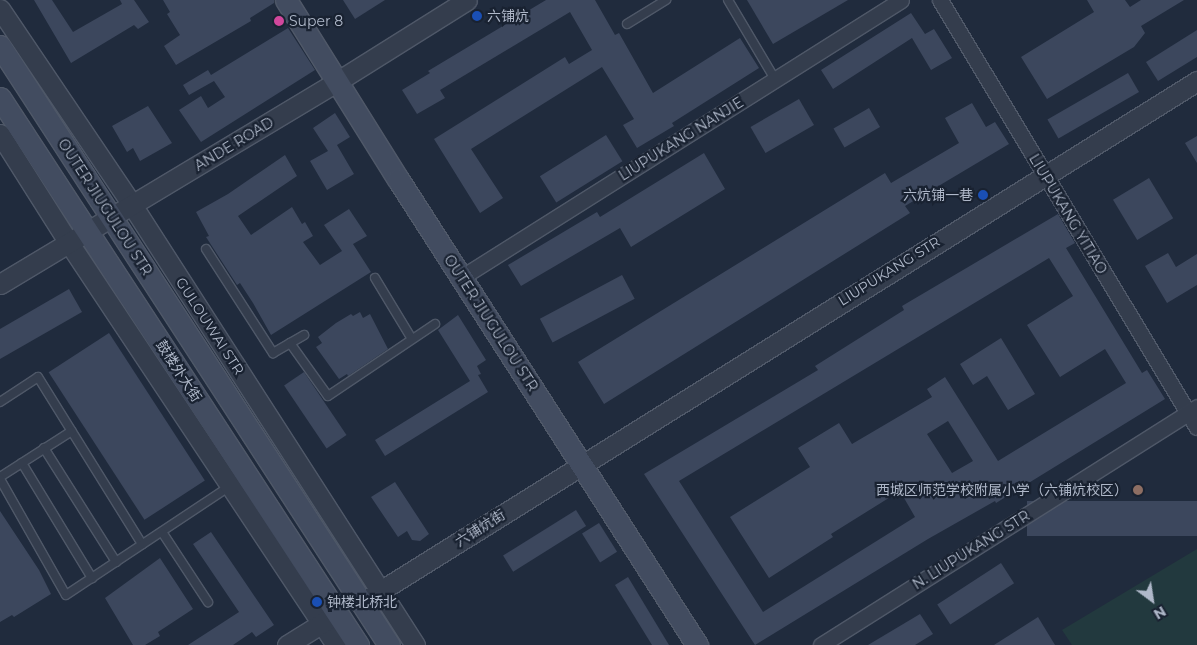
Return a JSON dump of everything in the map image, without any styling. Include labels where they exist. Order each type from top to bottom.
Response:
[{"type":"main road","name":"OUTER JIUGULOU STR","points":[[286,0],[697,645]]},
{"type":"main road","name":"OUTER JIUGULOU STR","points":[[0,46],[389,645]]},
{"type":"main road","name":"鼓楼外大街","points":[[0,98],[88,231],[330,619],[358,645]]},
{"type":"street","name":"ANDE ROAD","points":[[0,284],[338,81],[467,0]]},
{"type":"street","name":"LIUPUKANG NANJIE","points":[[462,277],[901,0]]},
{"type":"street","name":"LIUPUKANG YITIAO","points":[[940,0],[1044,174],[1192,410],[1197,427]]},
{"type":"street","name":"GULOUWAI STR","points":[[0,9],[132,205],[415,645]]},
{"type":"street","name":"LIUPUKANG STR","points":[[582,464],[1044,174],[1197,81]]},
{"type":"street","name":"鼓楼外大街","points":[[0,134],[69,243],[230,486],[330,619],[336,645]]},
{"type":"street","name":"N. LIUPUKANG STR","points":[[821,645],[1192,410]]},
{"type":"street","name":"六铺炕街","points":[[361,602],[582,464]]},
{"type":"street","points":[[287,645],[330,619]]},
{"type":"lane","points":[[627,24],[666,0]]},
{"type":"lane","points":[[728,0],[776,79]]},
{"type":"lane","points":[[206,249],[273,352],[304,335]]},
{"type":"lane","points":[[375,278],[412,339]]},
{"type":"lane","points":[[290,343],[328,396],[435,324]]},
{"type":"lane","points":[[0,402],[38,377],[142,544]]},
{"type":"lane","points":[[72,431],[0,478],[66,595],[230,486]]},
{"type":"lane","points":[[44,448],[116,562]]},
{"type":"lane","points":[[22,463],[92,578]]},
{"type":"lane","points":[[162,532],[208,602]]},
{"type":"green space","points":[[1197,549],[1197,645],[1072,645],[1062,630]]},
{"type":"building","points":[[34,0],[52,0],[73,32],[122,4],[120,0],[134,0],[149,22],[138,29],[134,25],[71,63]]},
{"type":"building","points":[[163,0],[274,0],[274,3],[250,18],[251,21],[176,65],[164,46],[180,35],[167,14],[170,12]]},
{"type":"building","points":[[343,0],[385,0],[355,19]]},
{"type":"building","points":[[546,0],[595,0],[615,35],[619,33],[653,93],[740,38],[759,68],[672,123],[674,126],[637,148],[623,125],[634,119],[602,67],[471,149],[503,198],[480,213],[434,139],[565,57],[569,64],[592,50],[570,12],[440,90],[445,98],[417,114],[402,90],[430,73],[428,71]]},
{"type":"building","points":[[747,0],[848,0],[773,44]]},
{"type":"building","points":[[1087,0],[1125,0],[1130,7],[1141,0],[1184,0],[1141,26],[1145,33],[1134,47],[1047,99],[1021,57],[1094,12]]},
{"type":"building","points":[[911,13],[925,34],[934,29],[952,58],[931,70],[912,38],[833,89],[821,70]]},
{"type":"building","points":[[288,28],[315,70],[201,142],[179,110],[201,96],[208,108],[225,97],[214,81],[189,95],[183,85],[208,70],[211,75]]},
{"type":"building","points":[[1197,30],[1197,57],[1158,81],[1146,62]]},
{"type":"building","points":[[1128,73],[1139,92],[1058,139],[1047,120]]},
{"type":"building","points":[[799,99],[814,125],[766,153],[751,127]]},
{"type":"building","points":[[972,103],[986,127],[995,122],[1009,144],[905,206],[910,213],[604,404],[578,362],[885,173],[891,183],[959,143],[945,118]]},
{"type":"building","points":[[148,106],[172,143],[140,161],[133,148],[127,152],[112,126]]},
{"type":"building","points":[[869,108],[880,127],[844,148],[833,128]]},
{"type":"building","points":[[335,113],[350,137],[337,145],[354,174],[327,190],[310,161],[328,151],[313,128]]},
{"type":"building","points":[[606,135],[622,161],[556,203],[540,176]]},
{"type":"building","points":[[1197,136],[1197,163],[1185,143]]},
{"type":"building","points":[[704,153],[725,189],[631,247],[620,228],[521,286],[508,265],[597,212],[600,217]]},
{"type":"building","points":[[285,155],[297,176],[238,216],[251,235],[292,207],[302,224],[305,222],[313,236],[303,242],[320,265],[342,251],[324,225],[349,209],[367,236],[353,244],[371,272],[271,335],[240,283],[237,285],[206,237],[209,236],[196,212],[228,194]]},
{"type":"building","points":[[1149,178],[1173,218],[1137,240],[1113,200]]},
{"type":"building","points":[[1058,214],[1075,243],[1066,248],[1142,373],[1147,370],[1165,399],[996,503],[995,501],[928,539],[755,645],[644,474],[818,370],[815,366],[904,310],[902,306]],"holes":[[[1049,258],[1073,296],[1027,325],[1060,377],[1105,349],[1126,383],[998,461],[945,377],[927,389],[932,397],[852,444],[839,423],[798,448],[810,467],[730,517],[769,578],[833,537],[831,534],[900,491],[915,517],[763,612],[679,481]],[[948,421],[973,461],[952,473],[927,434]]]},
{"type":"building","points":[[1168,253],[1176,267],[1197,254],[1197,285],[1167,303],[1145,266]]},
{"type":"building","points":[[622,275],[635,299],[553,343],[540,319]]},
{"type":"building","points":[[69,289],[82,312],[0,359],[0,329]]},
{"type":"building","points":[[360,312],[363,318],[370,314],[388,349],[348,376],[347,374],[339,379],[316,347],[322,343],[318,337],[351,314],[353,316]]},
{"type":"building","points":[[458,315],[486,360],[477,366],[481,374],[478,375],[488,392],[385,456],[375,440],[470,381],[438,330]]},
{"type":"building","points":[[109,333],[205,481],[144,520],[49,372]]},
{"type":"building","points":[[1001,338],[1035,394],[1008,410],[987,376],[973,385],[960,364]]},
{"type":"building","points":[[304,372],[346,435],[327,448],[284,385]]},
{"type":"building","points":[[395,482],[429,534],[420,541],[412,540],[407,531],[398,537],[371,497]]},
{"type":"building","points":[[1027,501],[1197,501],[1197,536],[1027,536]]},
{"type":"building","points":[[576,510],[586,526],[513,572],[503,556]]},
{"type":"building","points":[[0,511],[39,570],[51,594],[14,617],[12,615],[0,622]]},
{"type":"building","points":[[599,523],[617,552],[600,562],[582,534]]},
{"type":"building","points":[[211,532],[274,625],[256,637],[252,632],[233,645],[188,645],[239,612],[193,544]]},
{"type":"building","points":[[160,558],[193,609],[158,632],[160,636],[145,645],[133,645],[105,598]]},
{"type":"building","points":[[1001,563],[1014,583],[950,625],[937,604]]},
{"type":"building","points":[[628,577],[669,645],[652,645],[615,585]]},
{"type":"building","points":[[920,614],[933,634],[915,645],[868,645]]},
{"type":"building","points":[[1038,617],[1055,645],[994,645]]},
{"type":"place","name":"六铺炕","points":[[477,16]]},
{"type":"place","name":"Super 8","points":[[279,21]]},
{"type":"place","name":"六炕铺一巷","points":[[983,195]]},
{"type":"place","name":"西城区师范学校附属小学（六铺炕校区）","points":[[1138,490]]},
{"type":"place","name":"钟楼北桥北","points":[[317,602]]}]
